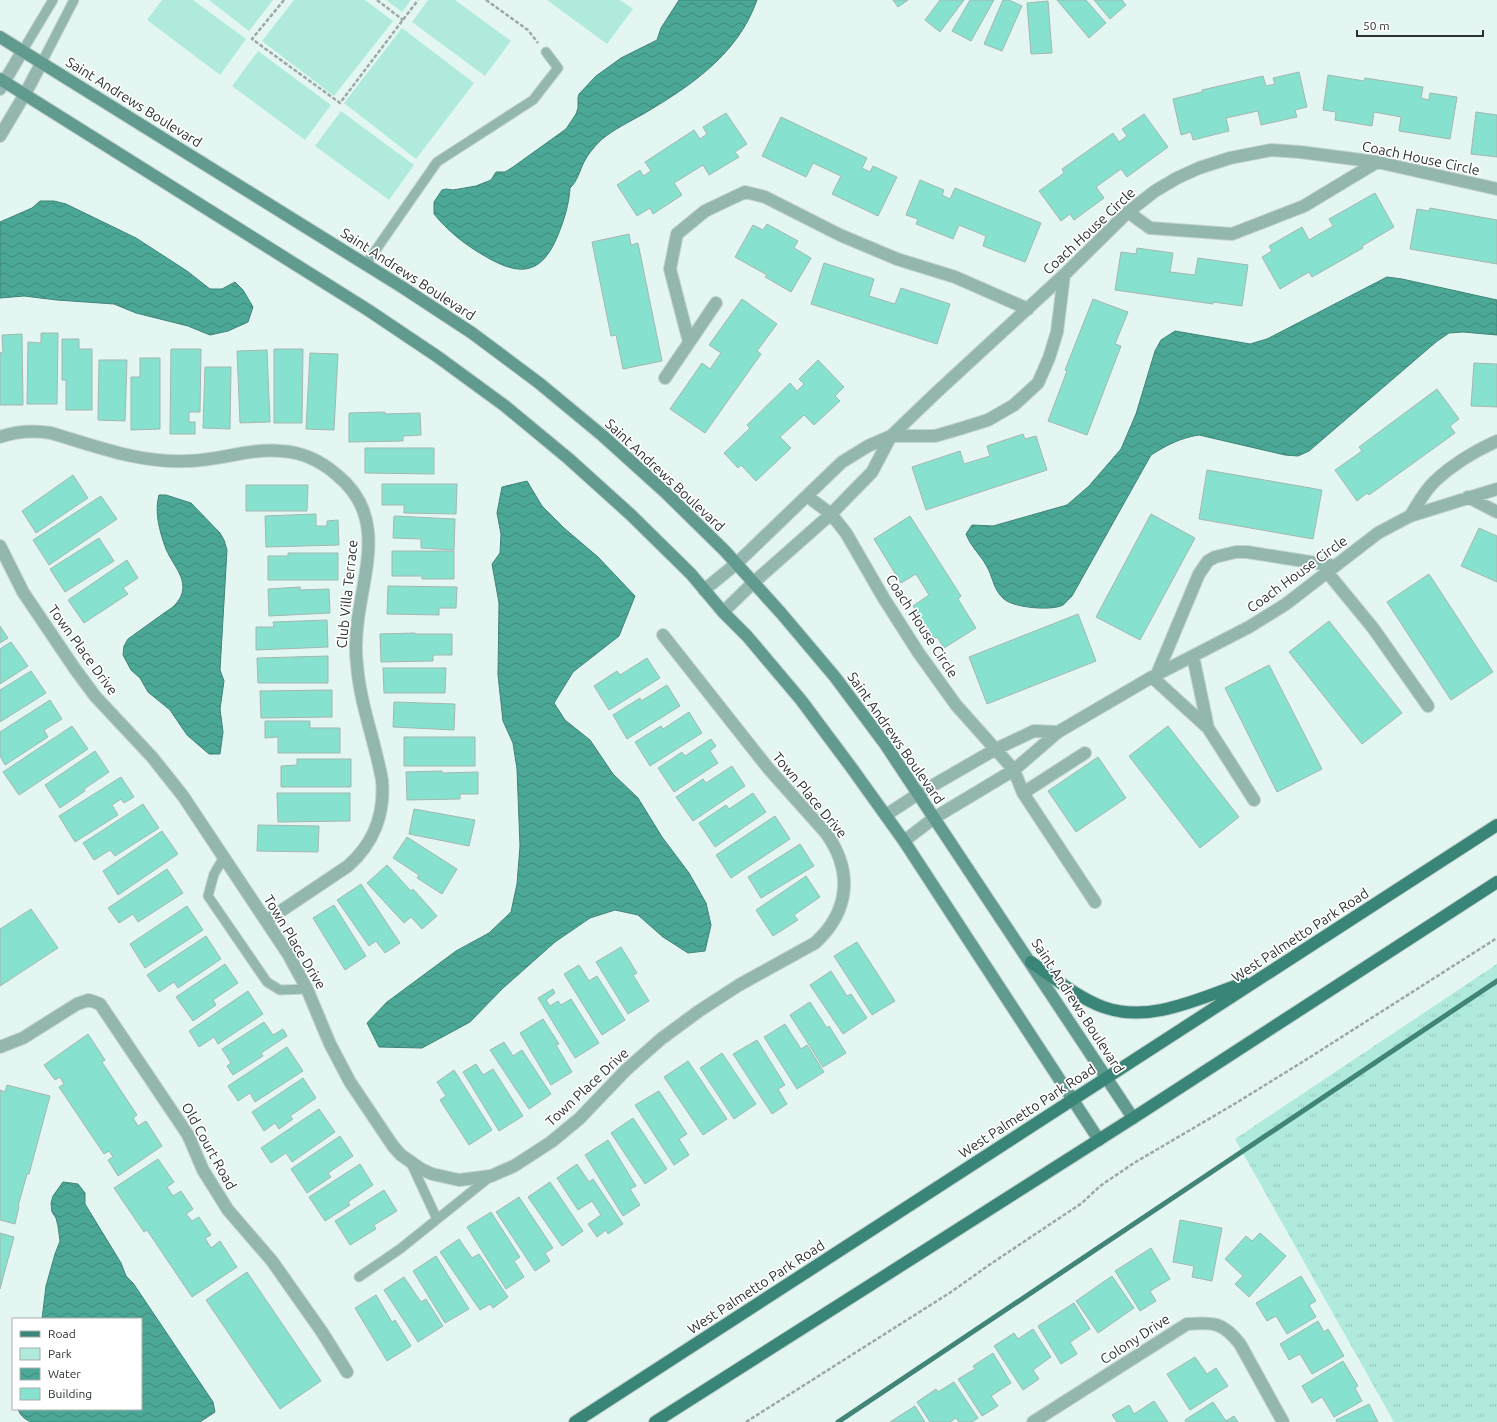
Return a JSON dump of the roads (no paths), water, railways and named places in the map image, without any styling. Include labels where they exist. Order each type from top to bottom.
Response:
[{"type":"main road","name":"West Palmetto Park Road","points":[[575,1422],[1106,1077],[1497,826]]},
{"type":"main road","points":[[655,1422],[1099,1140],[1497,882]]},
{"type":"main road","points":[[1031,962],[1072,991],[1088,1000],[1103,1007],[1129,1012],[1163,1010],[1262,977]]},
{"type":"street","name":"Saint Andrews Boulevard","points":[[0,36],[366,264],[472,334],[539,383],[603,436],[665,492],[736,564],[781,613],[835,677],[885,744],[1031,962],[1133,1118]]},
{"type":"street","points":[[23,50],[1,83],[25,94],[368,310],[438,356],[505,406],[569,459],[691,574],[723,612],[747,636],[801,700],[886,815],[1099,1140]]},
{"type":"street","points":[[0,136],[42,62]]},
{"type":"street","name":"Coach House Circle","points":[[723,612],[753,583],[831,514],[872,472],[891,436],[938,391],[1028,309],[1128,212],[1155,191],[1182,176],[1199,168],[1230,158],[1271,150],[1300,152],[1377,162],[1497,189]]},
{"type":"street","points":[[1128,212],[1150,228],[1232,234],[1304,206],[1377,162]]},
{"type":"street","points":[[689,342],[670,269],[677,234],[705,211],[745,192],[765,196],[840,235],[897,259],[955,278],[1028,309]]},
{"type":"street","points":[[891,436],[935,436],[988,420],[1014,405],[1038,383],[1049,358],[1057,332],[1064,275]]},
{"type":"street","points":[[665,378],[716,303]]},
{"type":"street","name":"Club Villa Terrace","points":[[0,437],[24,431],[38,431],[51,433],[130,456],[159,461],[187,462],[270,450],[294,453],[312,458],[328,467],[342,479],[357,499],[366,521],[369,557],[358,620],[356,665],[360,694],[382,780],[383,792],[380,815],[371,838],[357,857],[348,866],[266,921]]},
{"type":"street","name":"Coach House Circle","points":[[704,590],[736,564],[842,462],[868,446],[891,436]]},
{"type":"street","points":[[1410,516],[1434,481],[1449,469],[1497,441]]},
{"type":"street","name":"Coach House Circle","points":[[904,841],[934,818],[1014,770],[1058,732],[1154,675],[1255,624],[1286,604],[1378,533],[1410,516],[1497,489]]},
{"type":"street","name":"Coach House Circle","points":[[808,496],[831,514],[846,532],[883,597],[918,652],[956,705],[1014,770]]},
{"type":"street","points":[[1468,497],[1497,512]]},
{"type":"street","name":"Town Place Drive","points":[[0,546],[23,592],[75,669],[95,696],[152,757],[179,791],[288,954],[307,989],[330,1044],[350,1082],[385,1137],[401,1155],[411,1162],[432,1174],[459,1180],[492,1176],[514,1166],[551,1142],[579,1119],[626,1070],[661,1039],[699,1011],[739,986],[815,943],[833,924],[839,912],[843,900],[843,868],[834,844],[768,768],[663,635]]},
{"type":"street","points":[[1254,800],[1208,728],[1154,675],[1199,574],[1208,561],[1215,557],[1228,553],[1247,552],[1331,569],[1428,706]]},
{"type":"street","points":[[1193,656],[1208,728]]},
{"type":"street","points":[[886,815],[918,794],[996,749],[1034,731],[1058,732]]},
{"type":"street","points":[[1023,793],[1085,753]]},
{"type":"street","points":[[1014,770],[1023,793],[1096,902]]},
{"type":"street","name":"Old Court Road","points":[[0,1047],[23,1038],[77,1004],[89,1000],[100,1004],[188,1135],[203,1170],[228,1210],[272,1261],[322,1332],[347,1372]]},
{"type":"street","name":"Colony Drive","points":[[1033,1422],[1187,1324],[1209,1322],[1232,1334],[1240,1344],[1283,1422]]},
{"type":"lane","points":[[23,50],[53,0]]},
{"type":"lane","points":[[42,62],[74,0]]},
{"type":"lane","points":[[366,264],[437,162],[533,100],[558,68],[546,52]]},
{"type":"lane","points":[[224,857],[214,874],[208,896],[267,982],[280,990],[307,989]]},
{"type":"lane","points":[[411,1162],[437,1219]]},
{"type":"lane","points":[[359,1277],[400,1249],[492,1176]]},
{"type":"water","points":[[679,0],[757,0],[749,19],[738,36],[726,52],[712,66],[680,91],[606,136],[591,151],[584,162],[575,183],[570,188],[564,218],[558,235],[544,259],[527,269],[507,267],[469,246],[451,232],[439,220],[434,214],[434,202],[442,190],[453,190],[476,186],[491,180],[496,172],[505,172],[566,129],[576,114],[579,94],[596,76],[621,58],[657,40],[661,28]]},
{"type":"water","points":[[40,201],[54,201],[66,204],[136,238],[187,271],[210,289],[222,289],[235,282],[243,290],[253,307],[248,322],[228,331],[210,335],[188,326],[136,313],[114,304],[24,296],[0,298],[0,222],[32,208]]},
{"type":"water","points":[[1387,277],[1497,300],[1497,335],[1463,332],[1449,333],[1436,342],[1309,451],[1298,456],[1285,455],[1199,435],[1168,445],[1151,455],[1072,596],[1063,605],[1051,608],[1033,608],[1016,605],[1004,599],[1000,595],[986,565],[970,543],[966,534],[972,525],[993,526],[1067,505],[1089,486],[1121,449],[1136,414],[1155,351],[1161,340],[1175,331],[1250,344],[1267,339]]},
{"type":"water","points":[[527,481],[542,506],[564,528],[598,557],[635,596],[619,636],[573,672],[554,703],[565,720],[590,740],[613,774],[638,798],[662,837],[689,873],[706,903],[711,925],[705,951],[688,953],[663,937],[638,915],[615,910],[590,918],[555,942],[502,989],[470,1022],[422,1048],[379,1047],[367,1023],[387,1002],[456,951],[489,933],[511,912],[517,884],[520,846],[517,769],[513,743],[503,721],[498,675],[499,603],[492,564],[500,553],[501,534],[497,513],[502,487]]},
{"type":"water","points":[[159,495],[166,495],[191,503],[220,533],[227,550],[220,670],[224,681],[220,709],[223,732],[220,754],[209,754],[187,735],[170,710],[148,692],[140,678],[131,670],[123,655],[124,646],[128,639],[175,605],[183,590],[181,576],[169,556],[160,529],[157,515]]},
{"type":"water","points":[[63,1182],[78,1184],[85,1193],[85,1204],[121,1263],[126,1276],[133,1283],[213,1402],[215,1412],[200,1422],[31,1422],[24,1418],[20,1413],[18,1410],[142,1410],[142,1318],[42,1318],[46,1286],[60,1241],[56,1218],[52,1212],[51,1203],[53,1196]]},
{"type":"waterway","points":[[838,1422],[1497,981]]}]
